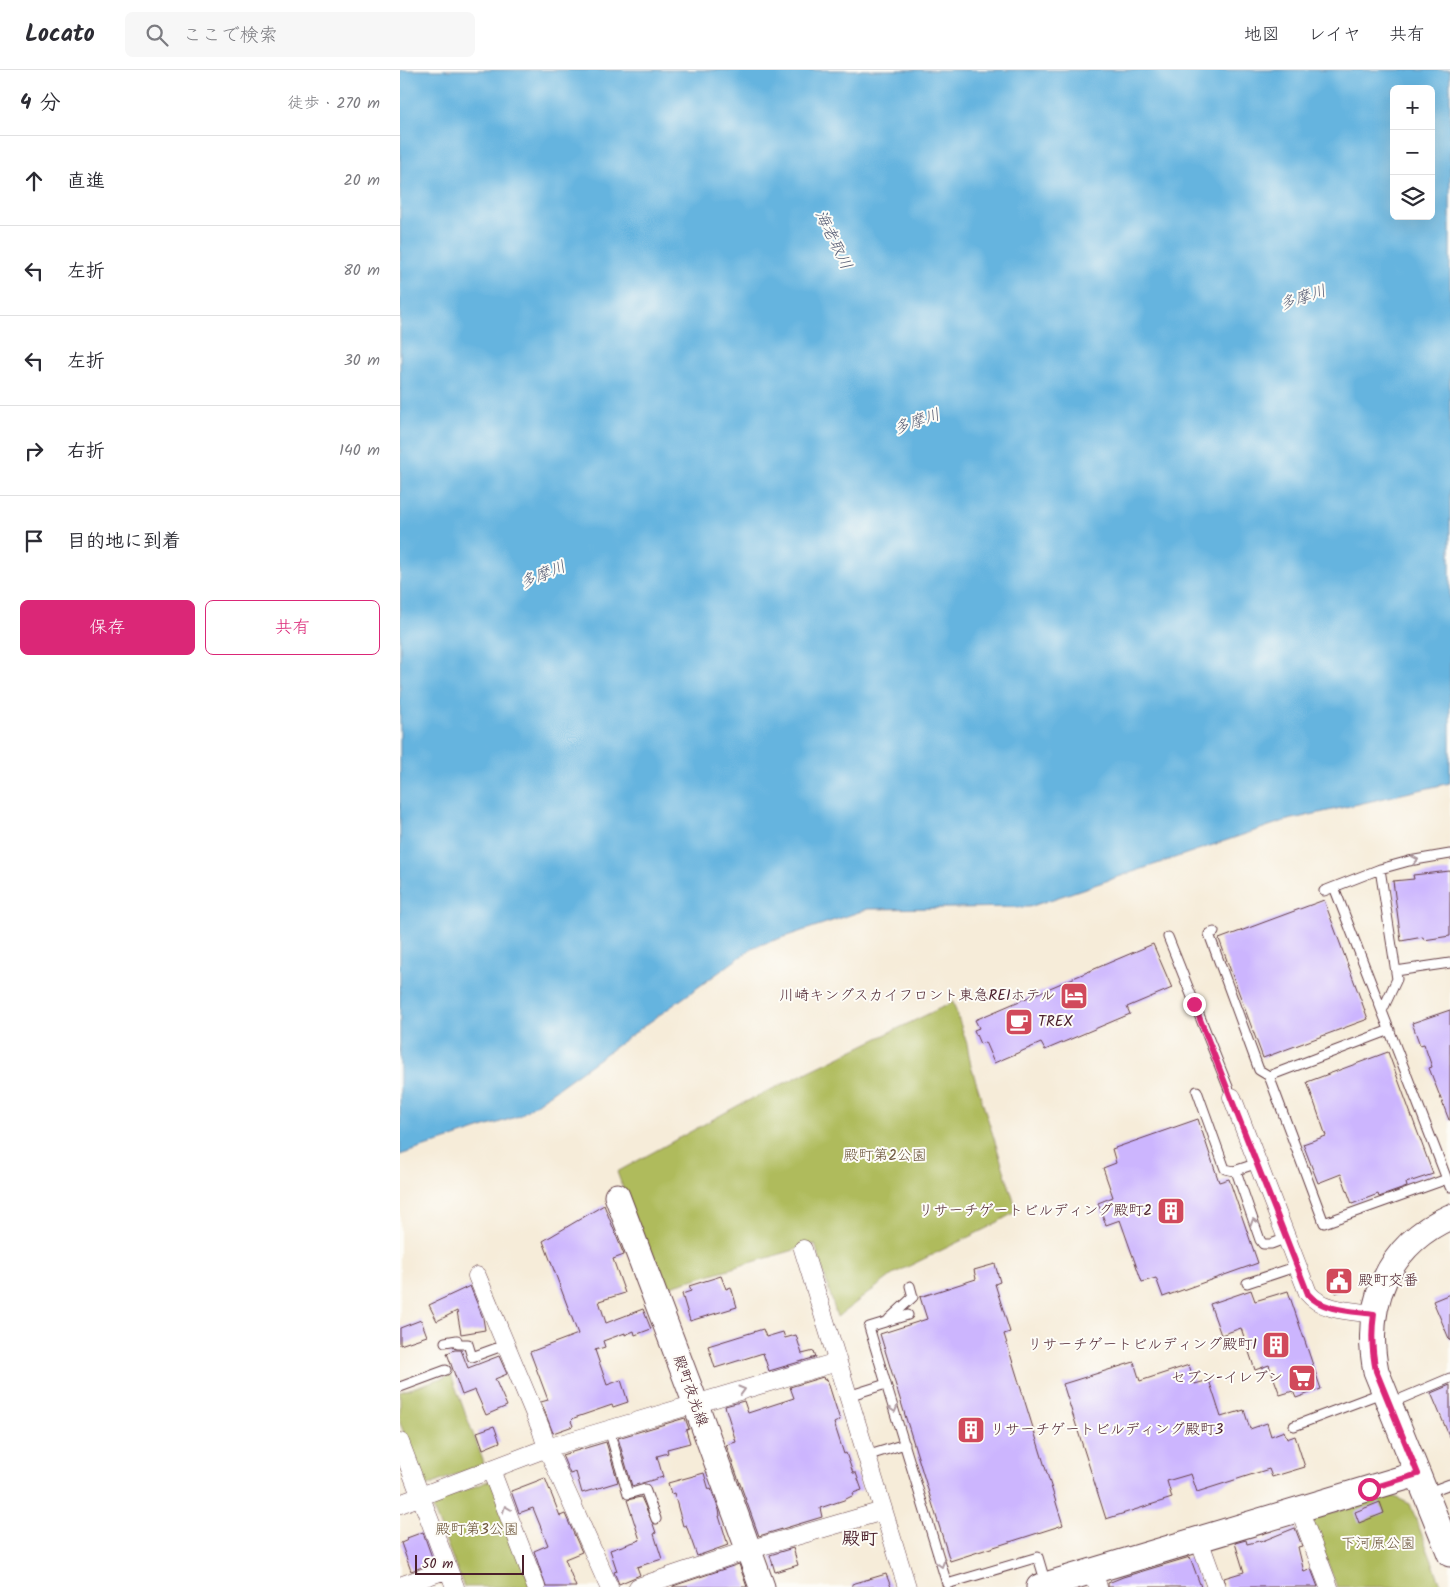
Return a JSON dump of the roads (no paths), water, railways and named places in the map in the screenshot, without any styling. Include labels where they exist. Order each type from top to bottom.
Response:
[{"type":"street","points":[[1232,1097],[1308,1294],[1314,1301],[1320,1304],[1343,1310],[1374,1314]]},
{"type":"street","name":"殿町夜光線","points":[[617,1196],[762,1587]]},
{"type":"street","points":[[1450,1217],[1423,1233],[1399,1257],[1386,1276],[1374,1314],[1372,1332],[1376,1371],[1450,1554]]},
{"type":"street","points":[[803,1250],[907,1587]]},
{"type":"street","points":[[476,1276],[541,1429],[547,1448],[609,1587]]},
{"type":"street","points":[[400,1504],[547,1448],[837,1362]]},
{"type":"street","points":[[400,1442],[455,1587]]},
{"type":"street","points":[[491,1470],[536,1587]]},
{"type":"street","points":[[1043,1586],[1096,1579],[1199,1540],[1300,1509],[1422,1484]]},
{"type":"street","points":[[1300,1509],[1329,1587]]},
{"type":"street","points":[[638,1587],[748,1550],[883,1511]]},
{"type":"street","points":[[1199,1540],[1216,1587]]},
{"type":"street","points":[[400,1586],[448,1569]]},
{"type":"lane","points":[[1324,891],[1380,869],[1409,861],[1450,854]]},
{"type":"lane","points":[[1380,869],[1397,979],[1382,1011]]},
{"type":"lane","points":[[1214,932],[1209,934],[1259,1070],[1269,1076],[1324,1223],[1448,1183],[1334,887]]},
{"type":"lane","points":[[1168,936],[1232,1097]]},
{"type":"lane","points":[[1396,971],[1450,963]]},
{"type":"lane","points":[[1269,1076],[1390,1030]]},
{"type":"lane","points":[[1196,1091],[1225,1169],[1229,1171],[1236,1170],[1258,1162]]},
{"type":"lane","points":[[1236,1170],[1263,1244],[1271,1244],[1287,1238]]},
{"type":"lane","points":[[1247,1283],[1298,1266]]},
{"type":"lane","points":[[887,1321],[913,1297],[910,1286]]},
{"type":"lane","points":[[908,1315],[869,1327],[947,1584],[1038,1557],[1043,1586]]},
{"type":"lane","points":[[445,1342],[457,1340],[458,1344],[468,1344],[472,1356],[505,1345]]},
{"type":"lane","points":[[400,1387],[446,1370]]},
{"type":"lane","points":[[1294,1426],[1450,1378]]},
{"type":"lane","points":[[848,1396],[886,1384]]},
{"type":"lane","points":[[609,1430],[628,1494],[645,1489],[656,1519]]},
{"type":"lane","points":[[866,1456],[905,1444]]},
{"type":"lane","points":[[1422,1484],[1450,1484]]},
{"type":"water","points":[[400,70],[1450,70],[1450,783],[1284,821],[1029,907],[868,909],[754,947],[519,1116],[400,1155]]},
{"type":"place","name":"川崎キングスカイフロント東急REIホテル","points":[[1074,996]]},
{"type":"place","name":"TREX","points":[[1019,1022]]},
{"type":"place","name":"リサーチゲートビルディング殿町2","points":[[1171,1211]]},
{"type":"place","name":"殿町交番","points":[[1339,1281]]},
{"type":"place","name":"リサーチゲートビルディング殿町1","points":[[1276,1345]]},
{"type":"place","name":"セブン-イレブン","points":[[1302,1378]]},
{"type":"place","name":"リサーチゲートビルディング殿町3","points":[[971,1430]]},
{"type":"district","name":"殿町","points":[[860,1539]]},
{"type":"water label","name":"海老取川","points":[[833,240]]},
{"type":"water label","name":"多摩川","points":[[1303,298]]},
{"type":"water label","name":"多摩川","points":[[917,422]]},
{"type":"water label","name":"多摩川","points":[[543,575]]},
{"type":"park label","name":"殿町第2公園","points":[[885,1156]]},
{"type":"park label","name":"殿町第3公園","points":[[477,1530]]},
{"type":"park label","name":"下河原公園","points":[[1378,1544]]}]
